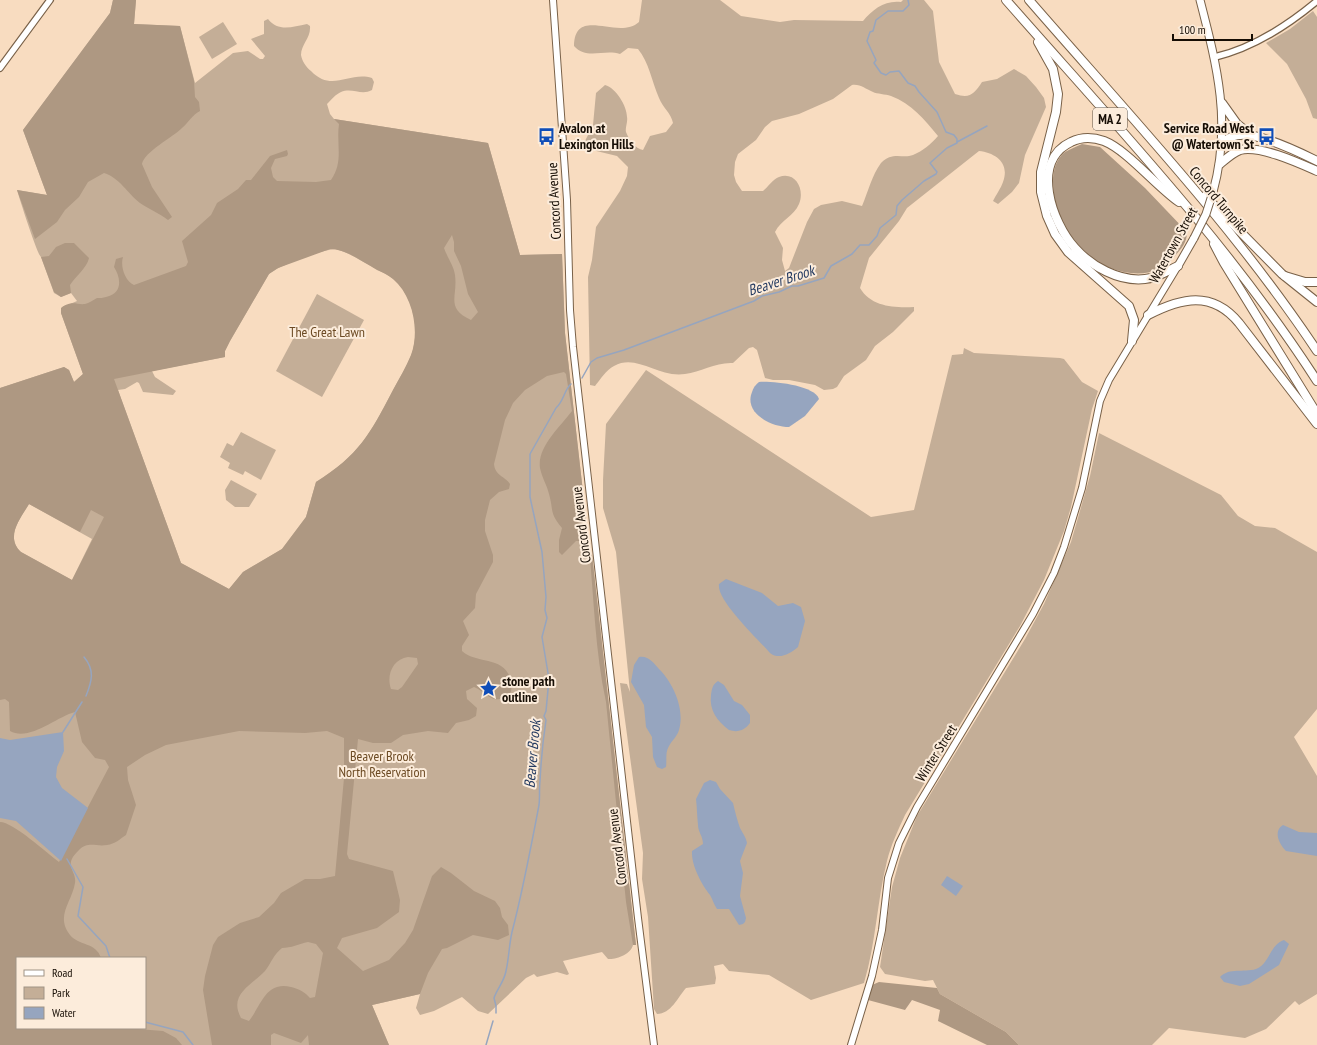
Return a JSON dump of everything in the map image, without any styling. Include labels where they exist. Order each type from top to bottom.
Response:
[{"type":"highway","name":"Concord Turnpike","points":[[1006,0],[1191,212]]},
{"type":"highway","name":"Concord Turnpike","points":[[1029,0],[1186,181],[1253,261],[1317,351]]},
{"type":"highway","points":[[1028,25],[1051,66],[1057,87],[1056,112],[1041,172],[1042,195],[1047,216],[1055,234],[1068,252],[1129,306],[1134,320],[1132,342]]},
{"type":"highway","points":[[1222,103],[1239,126],[1254,137]]},
{"type":"highway","points":[[1222,142],[1238,135],[1254,137],[1317,161]]},
{"type":"highway","points":[[1178,266],[1155,277],[1137,279],[1109,272],[1084,257],[1067,238],[1056,217],[1049,190],[1050,166],[1057,153],[1072,142],[1083,138],[1100,140],[1120,151],[1162,190],[1191,212]]},
{"type":"highway","points":[[1220,164],[1235,152],[1250,149],[1291,160],[1317,171]]},
{"type":"highway","points":[[1186,181],[1212,202],[1282,275],[1317,302]]},
{"type":"highway","name":"MA 2","points":[[1191,212],[1208,231]]},
{"type":"highway","name":"Concord Turnpike","points":[[1208,231],[1255,291],[1317,381]]},
{"type":"highway","points":[[1208,231],[1224,264],[1317,414]]},
{"type":"highway","points":[[1282,275],[1304,282],[1317,282]]},
{"type":"highway","points":[[1148,315],[1168,305],[1187,300],[1207,302],[1226,310],[1239,323],[1317,424]]},
{"type":"main road","name":"Concord Avenue","points":[[553,0],[567,200],[570,310],[573,347],[638,924],[654,1045]]},
{"type":"main road","name":"Watertown Street","points":[[1082,488],[1097,409],[1108,383],[1194,238],[1214,192],[1220,164],[1222,142],[1222,103],[1215,57],[1200,0]]},
{"type":"main road","name":"Winter Street","points":[[851,1045],[872,976],[882,930],[888,878],[899,843],[916,807],[980,704],[1039,604],[1064,547],[1082,488]]},
{"type":"street","points":[[0,68],[50,0]]},
{"type":"street","points":[[1215,57],[1274,33],[1317,1]]},
{"type":"green space","name":"Beaver Brook North Reservation","points":[[113,0],[136,0],[134,24],[180,26],[195,83],[233,53],[248,51],[260,59],[263,59],[265,56],[251,39],[264,34],[264,21],[268,19],[276,26],[286,28],[307,24],[310,26],[310,30],[308,38],[301,51],[301,55],[307,68],[319,77],[326,80],[333,81],[364,77],[372,78],[374,82],[372,90],[368,92],[349,90],[339,93],[334,97],[327,104],[330,114],[334,119],[488,143],[520,255],[562,254],[565,333],[590,554],[592,555],[636,945],[633,945],[626,954],[608,959],[602,952],[563,961],[569,974],[567,975],[557,972],[537,977],[534,974],[526,978],[488,1014],[478,1011],[462,997],[434,1011],[420,1015],[416,1008],[420,994],[372,1005],[389,1045],[0,1045],[0,388],[64,367],[69,370],[74,382],[83,374],[61,313],[63,307],[77,301],[71,293],[61,297],[54,293],[32,237],[17,190],[47,195],[23,130],[110,13]],"holes":[[[329,250],[340,250],[392,278],[405,293],[410,302],[415,323],[412,353],[376,422],[361,444],[342,463],[316,482],[306,517],[282,549],[243,572],[229,589],[181,563],[118,390],[125,389],[137,382],[139,383],[143,392],[173,395],[176,391],[155,377],[152,371],[225,357],[225,351],[230,341],[269,274],[274,270],[301,258]],[[29,504],[92,539],[72,580],[21,552],[16,546],[14,534],[18,522]]]},
{"type":"green space","points":[[642,0],[720,0],[741,16],[780,22],[794,20],[863,21],[875,9],[890,2],[901,2],[903,0],[924,0],[933,11],[939,62],[955,94],[968,96],[977,90],[982,82],[997,79],[1014,69],[1026,76],[1036,87],[1044,98],[1046,107],[1025,155],[1019,183],[1012,192],[998,204],[993,201],[1003,182],[1005,169],[1000,160],[996,157],[979,151],[907,208],[899,221],[869,258],[860,288],[865,294],[877,303],[899,307],[914,307],[914,311],[893,332],[875,346],[866,360],[844,376],[837,387],[824,390],[815,385],[789,380],[773,380],[765,378],[757,350],[753,347],[749,348],[733,363],[721,364],[685,374],[665,373],[631,362],[623,363],[608,370],[595,386],[590,385],[588,277],[592,260],[596,227],[620,191],[627,176],[628,167],[617,156],[588,149],[584,143],[593,125],[596,93],[605,85],[617,94],[627,113],[626,132],[633,144],[640,149],[643,150],[650,136],[666,132],[673,123],[671,116],[661,102],[648,66],[638,49],[628,48],[620,54],[590,53],[579,50],[574,46],[576,34],[582,28],[589,25],[620,28],[630,27],[639,22]],"holes":[[[852,85],[875,93],[891,96],[905,103],[923,118],[938,136],[927,147],[913,155],[893,156],[885,159],[881,163],[873,178],[862,206],[842,201],[821,205],[814,209],[807,222],[789,268],[785,271],[782,260],[783,248],[775,232],[799,204],[801,193],[798,183],[794,179],[785,176],[775,179],[763,191],[742,191],[736,182],[734,175],[735,162],[738,154],[756,140],[765,127],[772,121],[799,114],[833,99]]]},
{"type":"green space","points":[[1313,11],[1317,17],[1317,119],[1313,118],[1306,99],[1287,64],[1266,43],[1290,29]]},
{"type":"green space","points":[[223,22],[237,44],[212,59],[199,37]]},
{"type":"green space","name":"The Great Lawn","points":[[317,294],[364,320],[322,397],[276,371]]},
{"type":"green space","points":[[964,348],[974,353],[1064,359],[1082,382],[1098,391],[1092,409],[1071,507],[1064,531],[1044,580],[1020,626],[905,815],[895,838],[884,876],[871,953],[864,983],[811,1000],[769,975],[729,971],[723,964],[714,966],[716,978],[715,984],[686,988],[670,1008],[657,1014],[654,1009],[648,917],[642,879],[643,853],[620,683],[627,684],[630,692],[616,552],[603,508],[606,424],[646,370],[871,517],[914,510],[952,355],[963,354]]},
{"type":"green space","points":[[241,432],[276,450],[261,480],[245,471],[243,475],[228,468],[230,463],[220,457],[227,443],[233,446]]},
{"type":"green space","points":[[1099,433],[1221,495],[1238,516],[1255,526],[1275,528],[1317,552],[1317,709],[1294,737],[1317,776],[1317,994],[1299,1005],[1295,1001],[1266,1029],[1245,1038],[1169,1028],[1152,1045],[1019,1045],[1006,1032],[940,994],[933,980],[925,981],[885,974],[880,967],[892,887],[900,858],[917,816],[1025,639],[1044,604],[1071,542],[1090,476]]},
{"type":"green space","points":[[231,480],[257,494],[249,507],[235,507],[226,500],[225,490]]},
{"type":"shaded area","points":[[113,0],[136,0],[134,24],[180,26],[194,81],[195,97],[199,102],[200,111],[195,114],[178,132],[159,145],[148,155],[142,164],[152,187],[172,217],[168,220],[140,203],[115,178],[104,173],[88,182],[79,197],[65,210],[57,222],[35,239],[17,190],[47,195],[23,130],[110,13]]},
{"type":"shaded area","points":[[334,119],[488,143],[520,255],[562,254],[565,333],[590,554],[592,555],[636,945],[633,945],[626,902],[606,702],[599,664],[589,547],[580,541],[576,541],[562,555],[559,552],[559,540],[562,528],[553,515],[548,491],[540,468],[542,452],[550,438],[572,411],[566,374],[564,372],[547,376],[525,390],[513,403],[505,420],[494,464],[496,471],[510,484],[509,489],[499,492],[490,500],[485,520],[485,531],[493,555],[493,562],[476,594],[475,608],[463,621],[469,635],[462,646],[462,651],[474,658],[495,663],[506,670],[510,677],[511,692],[505,697],[496,699],[474,687],[466,691],[467,699],[477,708],[476,716],[469,720],[456,723],[448,733],[428,731],[403,735],[391,743],[373,743],[358,739],[347,854],[349,859],[393,871],[400,900],[399,912],[377,928],[342,938],[337,948],[363,971],[389,960],[405,943],[413,930],[432,876],[441,867],[474,891],[495,901],[500,908],[502,917],[508,925],[509,935],[498,940],[473,935],[442,949],[428,973],[420,994],[372,1005],[389,1045],[309,1045],[308,1035],[301,1043],[274,1033],[271,1035],[271,1045],[212,1045],[203,990],[213,945],[218,937],[240,923],[259,917],[274,903],[281,893],[305,879],[320,879],[335,876],[344,778],[344,738],[327,731],[305,733],[239,731],[166,745],[145,755],[127,767],[128,780],[136,805],[126,835],[110,844],[82,847],[71,860],[71,868],[75,883],[64,915],[64,922],[70,935],[78,941],[95,949],[101,957],[16,957],[16,1029],[138,1029],[163,1031],[176,1038],[182,1045],[0,1045],[0,822],[6,823],[21,832],[59,862],[109,767],[105,760],[95,758],[82,742],[75,712],[42,728],[17,734],[10,731],[9,702],[5,699],[0,700],[0,388],[64,367],[69,370],[74,382],[83,374],[61,313],[61,308],[71,303],[85,304],[97,298],[112,295],[118,289],[119,285],[118,276],[114,267],[116,259],[123,257],[122,265],[124,273],[128,280],[134,285],[186,266],[188,262],[182,241],[211,215],[217,203],[238,189],[246,180],[251,180],[270,156],[287,150],[287,156],[275,159],[271,168],[273,177],[277,181],[316,182],[331,180],[335,173],[339,153],[339,124]],"holes":[[[452,235],[454,251],[461,266],[468,294],[478,312],[471,320],[463,316],[455,306],[454,272],[444,248]],[[330,249],[342,251],[360,260],[387,275],[400,286],[406,295],[413,314],[415,325],[414,346],[405,368],[370,431],[353,453],[331,472],[316,482],[306,517],[282,549],[243,572],[229,589],[181,563],[114,379],[225,357],[225,351],[230,341],[269,274],[278,268]],[[29,504],[80,532],[91,510],[104,517],[72,580],[21,552],[16,546],[14,534],[18,522]],[[403,658],[417,658],[418,664],[402,687],[398,690],[391,689],[389,678],[390,673],[395,664]],[[308,942],[316,944],[323,953],[315,997],[310,998],[302,991],[291,987],[276,987],[266,995],[249,1021],[241,1018],[237,1002],[239,996],[265,971],[279,950]]]},
{"type":"shaded area","points":[[1082,144],[1100,147],[1145,188],[1187,232],[1183,246],[1164,266],[1153,271],[1140,273],[1113,269],[1088,256],[1073,241],[1063,226],[1057,209],[1053,191],[1053,182],[1057,162],[1062,155]]},
{"type":"shaded area","points":[[65,243],[74,243],[89,258],[88,262],[70,285],[71,293],[61,297],[54,292],[41,257],[49,256],[56,247]]},
{"type":"shaded area","points":[[879,982],[937,988],[940,994],[1006,1032],[1019,1045],[987,1045],[938,1021],[940,1010],[912,1000],[905,1010],[868,1000],[872,985]]},
{"type":"water","points":[[759,382],[782,383],[801,387],[816,394],[819,399],[805,416],[789,427],[776,425],[762,418],[753,408],[751,395]]},
{"type":"water","points":[[726,579],[762,593],[778,606],[793,603],[801,607],[805,621],[798,647],[792,652],[781,656],[770,653],[739,620],[724,600],[719,584]]},
{"type":"water","points":[[639,657],[645,657],[650,660],[664,675],[674,690],[681,714],[679,730],[668,748],[666,767],[662,769],[657,767],[653,757],[652,737],[646,727],[644,705],[631,682],[634,665]]},
{"type":"water","points":[[718,681],[724,685],[734,701],[742,705],[750,715],[750,723],[744,729],[738,731],[729,730],[715,715],[711,706],[711,695],[713,686]]},
{"type":"water","points":[[63,732],[64,751],[57,767],[56,777],[62,788],[88,808],[61,861],[16,821],[0,818],[0,738],[10,740]]},
{"type":"water","points":[[710,780],[716,782],[720,789],[733,803],[740,828],[747,843],[740,861],[743,873],[740,896],[746,918],[743,924],[739,925],[729,909],[717,909],[693,862],[692,851],[703,844],[698,827],[696,799],[704,783]]},
{"type":"water","points":[[1283,825],[1299,832],[1317,833],[1317,856],[1286,851],[1278,838],[1278,831]]},
{"type":"water","points":[[947,876],[963,886],[956,896],[941,885]]},
{"type":"water","points":[[1284,940],[1289,944],[1279,965],[1249,984],[1240,986],[1224,982],[1220,977],[1232,971],[1251,970],[1260,967],[1279,942]]},
{"type":"waterway","name":"Beaver Brook","points":[[582,378],[591,362],[597,358],[624,350],[754,301],[762,296],[779,292],[792,286],[798,286],[824,278],[831,266],[852,254],[860,245],[869,245],[877,236],[880,228],[896,215],[897,206],[902,200],[924,181],[936,174],[937,172],[930,163],[947,148],[957,143],[957,139],[954,135],[946,132],[937,112],[915,86],[908,83],[899,71],[890,72],[886,75],[881,73],[874,63],[876,60],[867,41],[870,32],[873,31],[876,20],[888,11],[903,11],[909,5],[908,0]]},
{"type":"waterway","points":[[957,142],[987,126]]},
{"type":"waterway","name":"Beaver Brook","points":[[496,1013],[494,998],[504,979],[506,971],[511,937],[539,805],[546,720],[544,716],[546,711],[549,679],[542,637],[547,618],[545,610],[546,597],[542,552],[530,497],[530,454],[571,384]]},
{"type":"waterway","points":[[84,657],[90,666],[91,671],[91,680],[86,696]]},
{"type":"waterway","points":[[63,732],[82,702]]},
{"type":"waterway","points":[[67,859],[83,887],[78,916],[106,946],[110,957]]},
{"type":"waterway","name":"Beaver Brook","points":[[486,1045],[493,1021]]},
{"type":"waterway","points":[[146,1022],[183,1032],[193,1045]]},
{"type":"place","name":"Avalon at Lexington Hills","points":[[546,136]]},
{"type":"place","name":"Service Road West @ Watertown St","points":[[1267,136]]},
{"type":"place","name":"stone path outline","points":[[489,689]]}]
